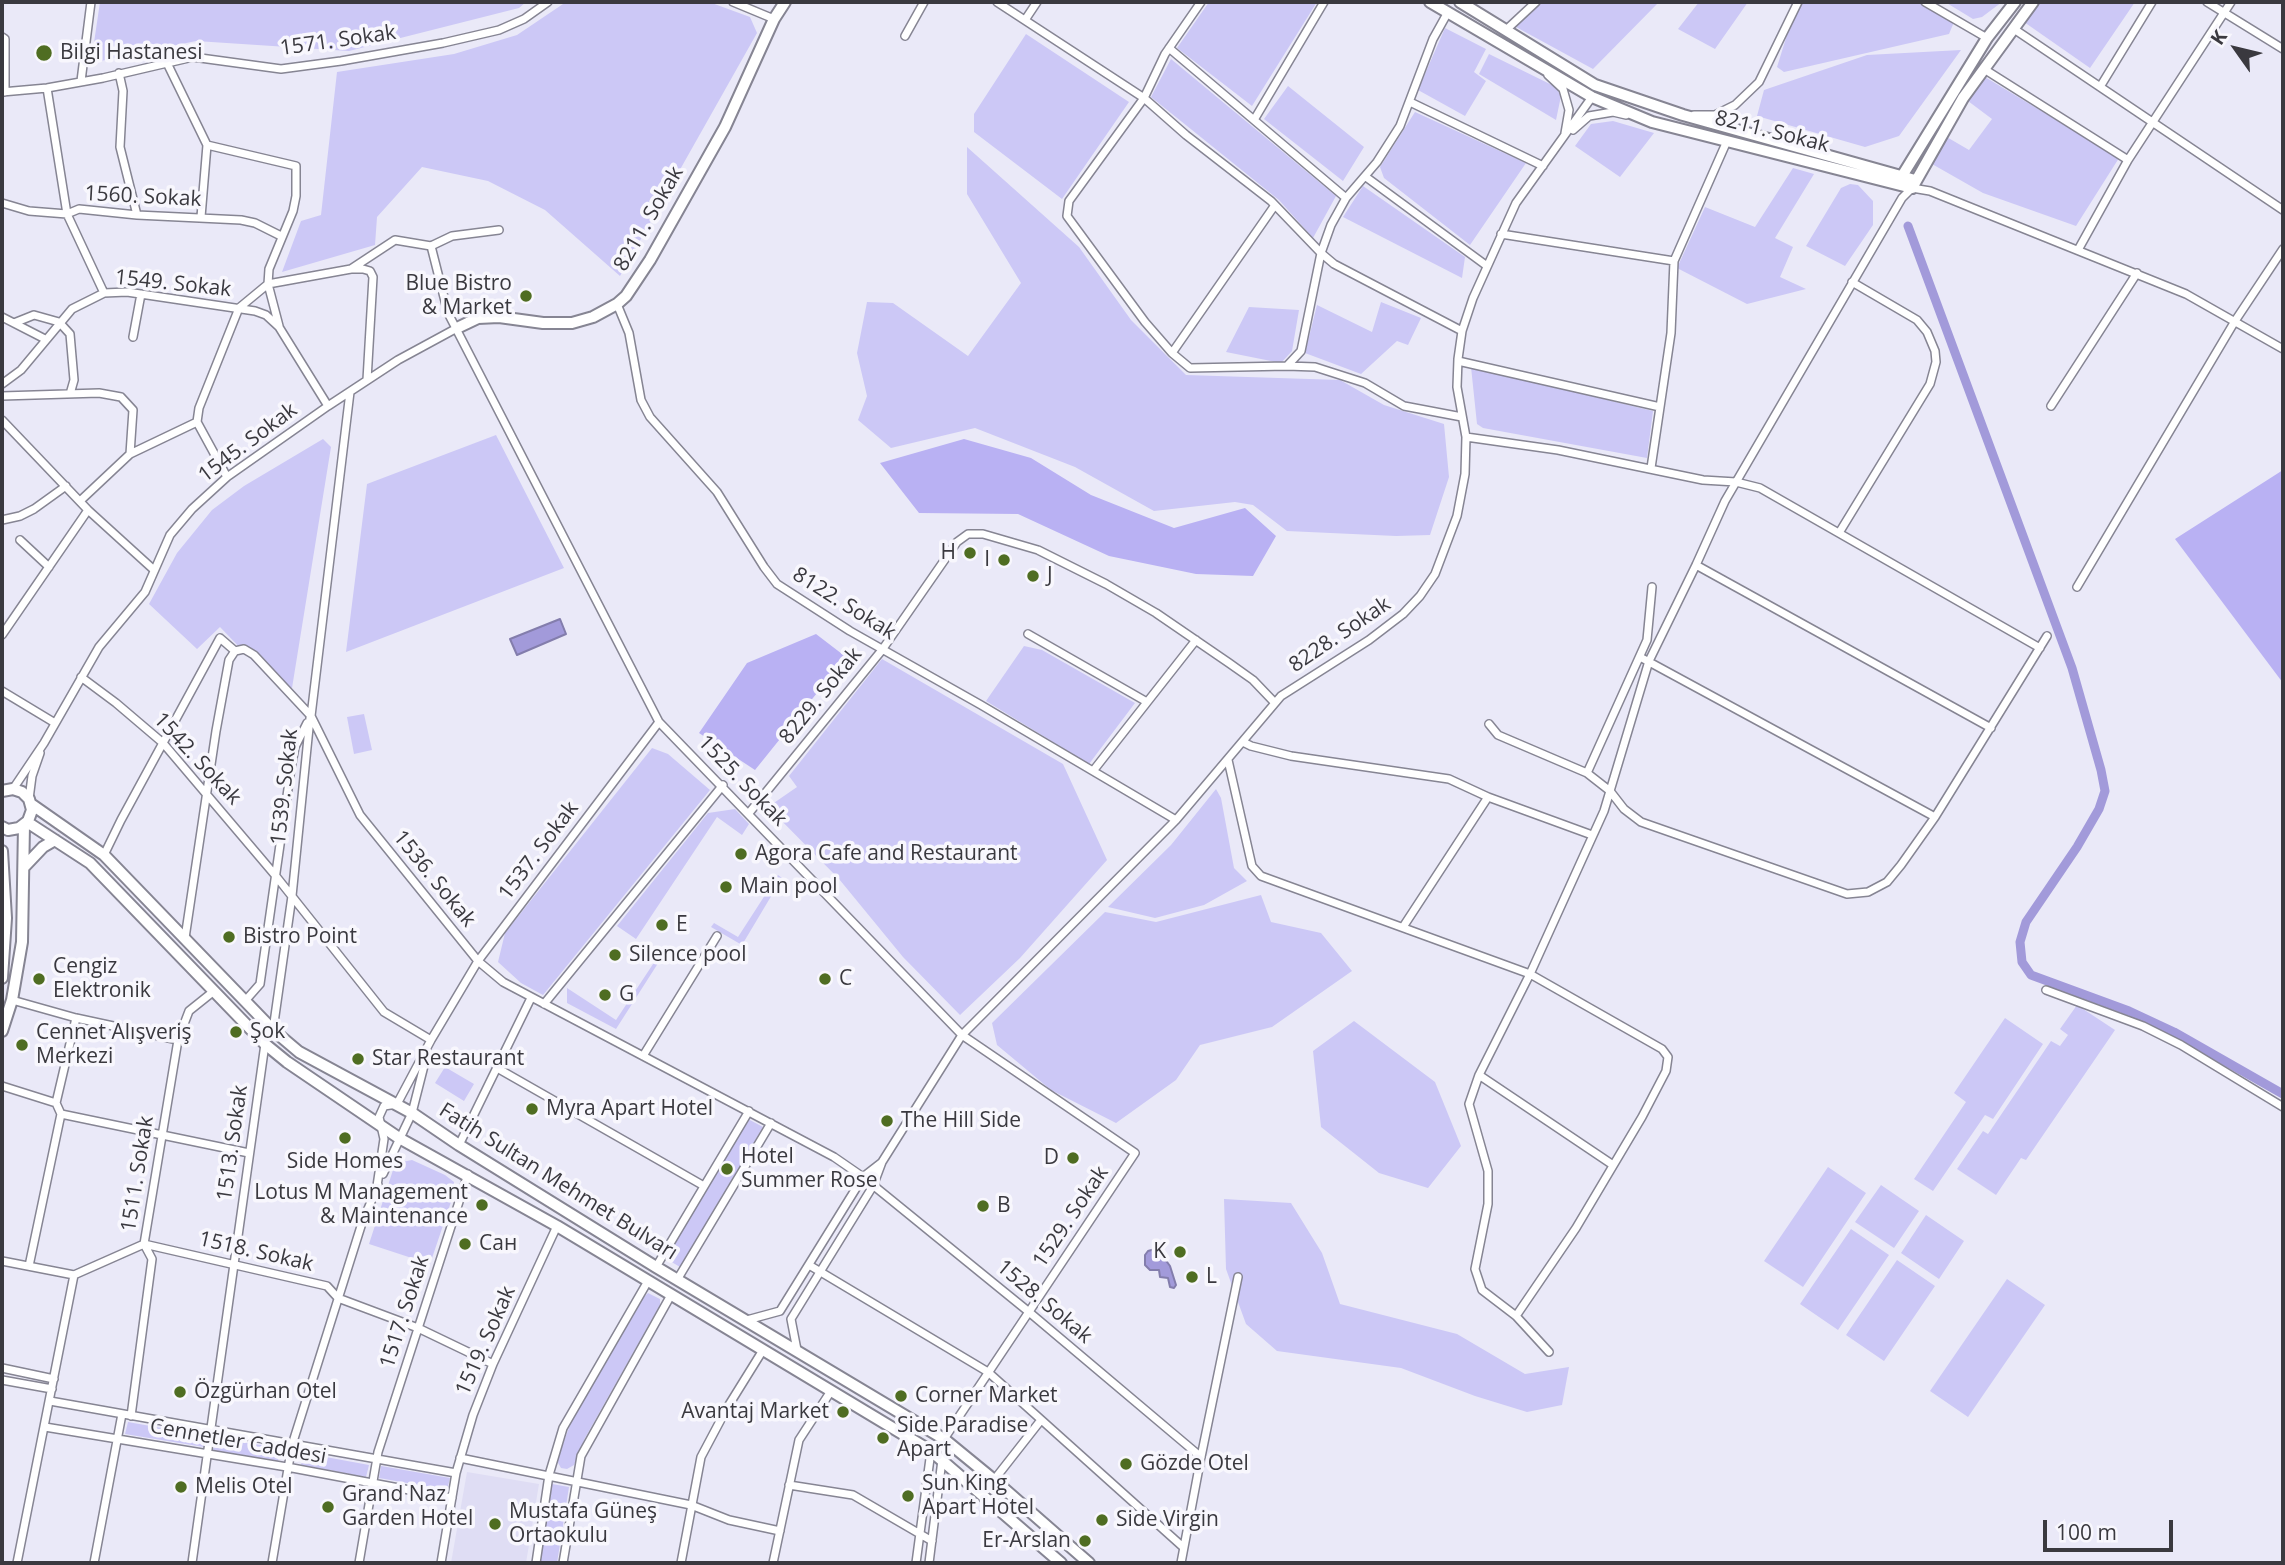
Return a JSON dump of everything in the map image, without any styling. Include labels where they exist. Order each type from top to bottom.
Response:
[{"type":"main road","name":"8211. Sokak","points":[[457,328],[478,318],[499,317],[543,323],[572,323],[593,317],[626,296],[650,260],[725,127],[774,19],[785,2]]},
{"type":"main road","name":"8211. Sokak","points":[[1430,2],[1592,97],[1652,122],[1900,180]]},
{"type":"main road","points":[[1460,2],[1595,85],[1683,115],[1913,184],[1963,98],[2033,2]]},
{"type":"main road","points":[[1900,180],[1987,38],[2015,2]]},
{"type":"main road","name":"Fatih Sultan Mehmet Bulvarı","points":[[6,789],[22,792],[30,801],[104,855],[273,1030],[299,1052],[397,1104],[677,1280],[944,1439],[1089,1563]]},
{"type":"main road","points":[[2,1031],[12,1000],[22,942],[26,824],[31,816],[30,801]]},
{"type":"main road","points":[[2,827],[14,830],[26,824]]},
{"type":"main road","name":"Fatih Sultan Mehmet Bulvarı","points":[[26,824],[55,839],[90,863],[265,1044],[399,1138],[468,1174],[557,1226],[931,1451],[1061,1563]]},
{"type":"main road","points":[[24,867],[43,847],[55,839]]},
{"type":"main road","points":[[2,851],[6,918],[2,978]]},
{"type":"street","points":[[81,81],[91,2]]},
{"type":"street","name":"1571. Sokak","points":[[4,92],[47,88],[193,57],[281,69],[341,61],[499,30],[524,19],[548,2]]},
{"type":"street","points":[[733,2],[774,19]]},
{"type":"street","points":[[905,36],[924,2]]},
{"type":"street","points":[[997,2],[1144,98],[1275,205],[1334,264],[1462,331]]},
{"type":"street","points":[[1025,20],[1037,2]]},
{"type":"street","points":[[1201,2],[1169,48],[1144,98],[1069,201],[1067,216],[1145,322],[1172,353],[1190,368],[1315,367],[1366,383],[1404,406],[1462,417]]},
{"type":"street","points":[[1254,120],[1324,2]]},
{"type":"street","points":[[1506,30],[1536,2]]},
{"type":"street","points":[[1683,115],[1716,115],[1735,106],[1759,82],[1798,2]]},
{"type":"street","points":[[1925,2],[1987,38]]},
{"type":"street","points":[[2100,87],[2152,2]]},
{"type":"street","points":[[2207,2],[2283,49]]},
{"type":"street","points":[[2078,250],[2128,160],[2231,2]]},
{"type":"street","points":[[1287,366],[1301,351],[1321,253],[1331,225],[1346,198],[1366,177],[1389,145],[1410,102],[1433,39],[1448,12]]},
{"type":"street","points":[[2014,29],[2283,210]]},
{"type":"street","points":[[2,37],[5,39],[4,92]]},
{"type":"street","points":[[1169,48],[1346,198]]},
{"type":"street","points":[[167,63],[207,145],[201,217]]},
{"type":"street","points":[[1539,66],[1563,89],[1569,110],[1565,137]]},
{"type":"street","points":[[1984,69],[2128,160]]},
{"type":"street","points":[[120,73],[123,91],[120,147],[137,215]]},
{"type":"street","points":[[47,88],[67,214],[104,293]]},
{"type":"street","name":"8228. Sokak","points":[[882,1162],[962,1035],[1176,820],[1281,696],[1369,640],[1403,614],[1435,574],[1457,516],[1465,474],[1466,437],[1457,387],[1462,331],[1473,298],[1516,203],[1592,97]]},
{"type":"street","points":[[1410,102],[1543,166]]},
{"type":"street","points":[[1565,137],[1589,116],[1613,112],[1652,122]]},
{"type":"street","points":[[1651,468],[1671,333],[1674,261],[1727,141]]},
{"type":"street","points":[[207,145],[296,166],[293,211],[269,269],[268,284],[279,327],[328,406]]},
{"type":"street","points":[[1366,177],[1487,266]]},
{"type":"street","points":[[1900,180],[1902,198]]},
{"type":"street","points":[[1549,1352],[1516,1316],[1482,1290],[1475,1269],[1488,1204],[1488,1171],[1469,1104],[1479,1074],[1530,974],[1604,811],[1649,662],[1725,501],[1902,198],[1913,184],[2137,273],[2186,295],[2283,349]]},
{"type":"street","name":"1560. Sokak","points":[[2,204],[29,211],[67,214],[79,209],[241,220],[255,223],[281,236]]},
{"type":"street","points":[[1172,353],[1275,205]]},
{"type":"street","points":[[351,269],[395,240],[431,246],[452,236],[499,230]]},
{"type":"street","points":[[1501,234],[1674,261]]},
{"type":"street","name":"1525. Sokak","points":[[431,246],[448,313],[659,722],[723,785],[962,1035],[1135,1153]]},
{"type":"street","points":[[2077,587],[2235,321],[2283,249]]},
{"type":"street","points":[[227,477],[197,422],[199,408],[239,309],[268,284],[351,269],[363,268],[370,271],[373,277],[367,380]]},
{"type":"street","points":[[2051,406],[2137,273]]},
{"type":"street","points":[[1839,533],[1930,384],[1936,362],[1935,351],[1927,332],[1917,320],[1852,282]]},
{"type":"street","name":"1549. Sokak","points":[[2,384],[21,370],[72,309],[104,293],[127,292],[239,309],[266,315],[279,327]]},
{"type":"street","points":[[133,337],[141,294]]},
{"type":"street","name":"8122. Sokak","points":[[617,304],[629,333],[641,400],[650,417],[718,492],[777,584],[882,649],[1176,820]]},
{"type":"street","points":[[14,323],[34,315],[59,322],[70,334],[74,380],[70,394]]},
{"type":"street","points":[[2,317],[46,339]]},
{"type":"street","name":"1545. Sokak","points":[[44,743],[99,647],[145,592],[170,535],[192,509],[227,477],[328,406],[398,360],[457,328]]},
{"type":"street","points":[[1458,361],[1660,407]]},
{"type":"street","points":[[311,716],[350,391]]},
{"type":"street","points":[[2,396],[99,393],[121,397],[133,410],[130,454]]},
{"type":"street","points":[[2,420],[88,510],[154,570]]},
{"type":"street","points":[[80,501],[130,454],[197,422]]},
{"type":"street","points":[[1466,437],[1558,450],[1703,480],[1736,482],[1760,488],[2040,648]]},
{"type":"street","points":[[2,520],[34,509],[66,486]]},
{"type":"street","points":[[2,635],[88,510]]},
{"type":"street","name":"8229. Sokak","points":[[749,813],[882,649],[957,542],[968,534],[983,534],[1038,550],[1156,613],[1196,640]]},
{"type":"street","points":[[20,540],[49,567]]},
{"type":"street","points":[[1696,565],[1991,728]]},
{"type":"street","points":[[1587,774],[1647,640],[1652,587]]},
{"type":"street","points":[[1028,634],[1147,702]]},
{"type":"street","points":[[1489,724],[1491,730],[1498,735],[1587,774],[1610,790],[1624,809],[1640,822],[1847,894],[1868,892],[1887,882],[1935,817],[2047,636]]},
{"type":"street","points":[[104,855],[220,638],[235,651],[229,660],[225,679],[185,938]]},
{"type":"street","points":[[1093,771],[1196,640],[1253,680],[1275,703]]},
{"type":"street","name":"1536. Sokak","points":[[235,651],[244,649],[254,655],[311,716],[360,815],[478,961],[503,982],[834,1157],[863,1177]]},
{"type":"street","points":[[1640,657],[1935,817]]},
{"type":"street","name":"1542. Sokak","points":[[81,677],[163,743],[206,791],[384,1012],[431,1040]]},
{"type":"street","points":[[2,691],[55,723]]},
{"type":"street","name":"1539. Sokak","points":[[245,1001],[260,984],[290,768],[295,747],[311,716]]},
{"type":"street","name":"1539. Sokak","points":[[273,1030],[292,896],[311,716]]},
{"type":"street","name":"1537. Sokak","points":[[382,1126],[379,1116],[384,1106],[397,1104],[478,961],[659,722]]},
{"type":"street","points":[[1243,742],[1291,756],[1449,779],[1488,797],[1592,835]]},
{"type":"street","points":[[6,789],[44,743]]},
{"type":"street","points":[[30,801],[32,776],[44,743]]},
{"type":"street","points":[[1228,760],[1252,866],[1261,876],[1530,974],[1662,1049],[1668,1057],[1666,1071],[1657,1090],[1613,1165],[1576,1228],[1516,1316]]},
{"type":"street","points":[[544,1004],[723,785]]},
{"type":"street","points":[[1403,927],[1488,797]]},
{"type":"street","points":[[643,1056],[717,936]]},
{"type":"street","points":[[2046,990],[2143,1026],[2181,1045],[2283,1107]]},
{"type":"street","name":"1511. Sokak","points":[[131,1416],[152,1259],[144,1244],[178,1040],[189,1011],[214,991]]},
{"type":"street","points":[[458,1144],[531,998]]},
{"type":"street","points":[[12,1000],[76,1018],[178,1040]]},
{"type":"street","points":[[29,1266],[61,1114],[57,1103],[76,1018]]},
{"type":"street","name":"1537. Sokak","points":[[377,1186],[412,1113],[431,1040]]},
{"type":"street","name":"1513. Sokak","points":[[192,1563],[265,1044]]},
{"type":"street","points":[[497,1068],[704,1186]]},
{"type":"street","points":[[1479,1074],[1613,1165]]},
{"type":"street","points":[[2,1086],[57,1103]]},
{"type":"street","points":[[656,1266],[749,1111]]},
{"type":"street","points":[[61,1114],[249,1153]]},
{"type":"street","points":[[677,1280],[771,1123]]},
{"type":"street","points":[[272,1563],[292,1445],[362,1223],[377,1186],[383,1154],[382,1126]]},
{"type":"street","name":"1529. Sokak","points":[[944,1439],[1135,1153]]},
{"type":"street","points":[[747,1320],[779,1311],[863,1177],[882,1162]]},
{"type":"street","points":[[797,1350],[791,1319],[873,1186],[882,1162]]},
{"type":"street","name":"1517. Sokak","points":[[359,1563],[376,1460],[468,1174]]},
{"type":"street","name":"1528. Sokak","points":[[863,1177],[1201,1457]]},
{"type":"street","name":"1519. Sokak","points":[[441,1563],[456,1473],[473,1415],[557,1226]]},
{"type":"street","points":[[2,1261],[74,1275],[144,1244]]},
{"type":"street","name":"1518. Sokak","points":[[144,1244],[327,1286],[338,1297],[418,1328],[494,1364]]},
{"type":"street","points":[[809,1265],[988,1372],[1183,1547]]},
{"type":"street","points":[[17,1563],[74,1275]]},
{"type":"street","points":[[1180,1562],[1238,1277]]},
{"type":"street","points":[[536,1563],[549,1475],[563,1428],[648,1281]]},
{"type":"street","points":[[563,1563],[581,1456],[671,1295]]},
{"type":"street","points":[[681,1563],[701,1457],[726,1408],[763,1350]]},
{"type":"street","points":[[2,1368],[54,1379]]},
{"type":"street","points":[[2,1380],[52,1389]]},
{"type":"street","points":[[784,1563],[774,1562],[799,1440],[831,1391]]},
{"type":"street","name":"Cennetler Caddesi","points":[[50,1401],[456,1473]]},
{"type":"street","points":[[94,1563],[121,1414]]},
{"type":"street","points":[[994,1480],[1041,1420]]},
{"type":"street","name":"Cennetler Caddesi","points":[[45,1427],[287,1467],[452,1498]]},
{"type":"street","points":[[916,1563],[931,1451]]},
{"type":"street","points":[[460,1458],[691,1505],[729,1520],[780,1531]]},
{"type":"street","points":[[932,1561],[942,1459]]},
{"type":"street","points":[[789,1485],[853,1495],[932,1541]]},
{"type":"shaded area","points":[[100,2],[526,2],[519,8],[349,51],[196,41],[91,63]]},
{"type":"shaded area","points":[[566,2],[709,2],[750,17],[757,33],[620,276],[545,210],[488,181],[422,167],[377,217],[375,245],[282,272],[301,221],[321,215],[337,72],[454,54],[517,35]]},
{"type":"shaded area","points":[[1209,2],[1317,2],[1252,106],[1177,48]]},
{"type":"shaded area","points":[[1542,2],[1659,2],[1593,69],[1516,27]]},
{"type":"shaded area","points":[[1699,2],[1748,2],[1715,49],[1678,29]]},
{"type":"shaded area","points":[[1801,2],[1920,2],[1954,22],[1949,34],[1784,72],[1777,67],[1792,19]]},
{"type":"shaded area","points":[[1945,2],[2002,2],[1982,17],[1973,19]]},
{"type":"shaded area","points":[[2038,2],[2135,2],[2090,68],[2024,22]]},
{"type":"shaded area","points":[[1445,28],[1486,49],[1474,72],[1486,81],[1465,116],[1418,90]]},
{"type":"shaded area","points":[[1026,34],[1129,102],[1062,199],[974,132],[974,114]]},
{"type":"shaded area","points":[[1961,50],[1899,136],[1865,147],[1757,116],[1764,90],[1867,55]]},
{"type":"shaded area","points":[[1489,54],[1556,87],[1561,96],[1556,120],[1479,74]]},
{"type":"shaded area","points":[[1171,59],[1336,196],[1313,238],[1279,200],[1151,97]]},
{"type":"shaded area","points":[[1985,77],[2119,158],[2076,226],[1983,193],[1932,164],[1945,136],[1969,150],[1992,119],[1968,101]]},
{"type":"shaded area","points":[[1288,86],[1364,147],[1343,181],[1264,119]]},
{"type":"shaded area","points":[[1415,112],[1526,163],[1470,245],[1384,178],[1380,167]]},
{"type":"shaded area","points":[[1613,121],[1654,133],[1620,177],[1575,146],[1591,124]]},
{"type":"shaded area","points":[[967,147],[1079,247],[1131,320],[1186,375],[1340,380],[1384,405],[1444,424],[1449,477],[1430,535],[1287,531],[1253,505],[1235,502],[1154,511],[1075,467],[975,428],[891,448],[858,420],[867,396],[857,353],[867,302],[893,303],[968,356],[1021,283],[967,194]]},
{"type":"shaded area","points":[[1793,168],[1814,174],[1775,238],[1793,247],[1780,277],[1806,289],[1747,304],[1677,268],[1705,207],[1755,227]]},
{"type":"shaded area","points":[[1850,184],[1858,185],[1873,201],[1873,225],[1845,266],[1806,246],[1841,188]]},
{"type":"shaded area","points":[[1363,186],[1465,257],[1462,278],[1343,217]]},
{"type":"shaded area","points":[[1381,302],[1421,318],[1408,345],[1397,341],[1361,374],[1305,353],[1317,305],[1372,332]]},
{"type":"shaded area","points":[[1249,307],[1299,310],[1292,351],[1281,363],[1226,352]]},
{"type":"shaded area","points":[[1471,367],[1653,411],[1647,458],[1483,428],[1477,424]]},
{"type":"shaded area","points":[[496,435],[564,568],[346,652],[367,484]]},
{"type":"shaded area","points":[[323,439],[331,447],[292,688],[272,681],[220,627],[197,649],[149,604],[177,553],[212,510],[244,486]]},
{"type":"shaded area","points":[[964,439],[1031,458],[1091,495],[1174,528],[1245,508],[1276,536],[1253,576],[1196,574],[1109,556],[1018,514],[919,513],[880,463]]},
{"type":"shaded area","points":[[2283,470],[2283,683],[2175,539]]},
{"type":"shaded area","points":[[560,619],[566,634],[517,655],[510,639]]},
{"type":"shaded area","points":[[816,634],[846,657],[755,770],[699,733],[747,663]]},
{"type":"shaded area","points":[[1024,646],[1042,650],[1135,703],[1089,764],[986,701]]},
{"type":"shaded area","points":[[882,659],[1063,764],[1107,860],[1020,958],[960,1015],[903,957],[839,879],[768,807],[797,787],[789,776]]},
{"type":"shaded area","points":[[364,714],[372,750],[354,754],[347,717]]},
{"type":"shaded area","points":[[652,748],[668,754],[710,790],[543,995],[521,983],[498,962],[505,933]]},
{"type":"shaded area","points":[[1216,789],[1221,798],[1234,868],[1247,881],[1204,905],[1155,918],[1108,907],[1171,845]]},
{"type":"shaded area","points":[[735,809],[749,824],[742,835],[717,817],[636,939],[617,926],[708,813]]},
{"type":"shaded area","points":[[778,875],[782,878],[742,945],[711,927],[714,923],[738,937]]},
{"type":"shaded area","points":[[1261,895],[1271,922],[1321,933],[1352,971],[1272,1027],[1200,1045],[1176,1080],[1116,1123],[1051,1090],[997,1045],[992,1023],[1105,912],[1156,922]]},
{"type":"shaded area","points":[[659,955],[662,957],[616,1029],[567,1003],[567,988],[616,1020]]},
{"type":"shaded area","points":[[2077,1005],[2115,1030],[2026,1160],[2021,1158],[1996,1195],[1957,1169],[1983,1131],[1988,1134],[2051,1041],[2060,1046],[2068,1035],[2060,1029]]},
{"type":"shaded area","points":[[2005,1018],[2043,1044],[1993,1119],[1985,1115],[1933,1191],[1914,1179],[1966,1102],[1954,1093]]},
{"type":"shaded area","points":[[1354,1021],[1435,1082],[1461,1146],[1428,1188],[1379,1173],[1321,1127],[1313,1051]]},
{"type":"shaded area","points":[[445,1067],[474,1084],[464,1101],[435,1083]]},
{"type":"shaded area","points":[[748,1119],[763,1127],[680,1267],[665,1258]]},
{"type":"shaded area","points":[[412,1160],[454,1182],[454,1193],[430,1264],[369,1244],[393,1170],[402,1162]]},
{"type":"shaded area","points":[[1828,1167],[1866,1193],[1803,1287],[1764,1261]]},
{"type":"shaded area","points":[[1881,1185],[1919,1211],[1894,1248],[1855,1222]]},
{"type":"shaded area","points":[[1224,1199],[1291,1203],[1322,1253],[1340,1304],[1457,1334],[1525,1374],[1569,1367],[1562,1405],[1527,1412],[1401,1368],[1277,1351],[1246,1324],[1226,1269]]},
{"type":"shaded area","points":[[1926,1215],[1964,1241],[1939,1279],[1901,1253]]},
{"type":"shaded area","points":[[1851,1229],[1889,1255],[1838,1330],[1800,1304]]},
{"type":"shaded area","points":[[1155,1249],[1170,1266],[1176,1285],[1174,1288],[1170,1287],[1168,1278],[1160,1277],[1159,1270],[1150,1270],[1145,1265],[1145,1255]]},
{"type":"shaded area","points":[[1897,1260],[1935,1286],[1884,1361],[1846,1335]]},
{"type":"shaded area","points":[[2007,1279],[2045,1305],[1968,1417],[1930,1391]]},
{"type":"shaded area","points":[[648,1293],[660,1299],[660,1305],[585,1438],[574,1465],[567,1469],[561,1468],[557,1461],[571,1422]]},
{"type":"shaded area","points":[[128,1422],[206,1436],[204,1447],[125,1434]]},
{"type":"shaded area","points":[[215,1438],[280,1448],[278,1461],[213,1451]]},
{"type":"shaded area","points":[[304,1453],[369,1465],[366,1477],[301,1465]]},
{"type":"shaded area","points":[[381,1466],[450,1478],[447,1490],[379,1478]]},
{"type":"shaded area","name":"Mustafa Güneş Ortaokulu","points":[[467,1472],[539,1484],[526,1563],[451,1563]]},
{"type":"shaded area","points":[[552,1484],[569,1487],[557,1563],[540,1563]]},
{"type":"waterway","points":[[1908,226],[2072,668],[2105,791],[2099,809],[2077,847],[2026,922],[2020,942],[2022,962],[2031,975],[2129,1011],[2174,1032],[2283,1094]]},
{"type":"place","name":"Bilgi Hastanesi","points":[[44,53]]},
{"type":"place","name":"Blue Bistro & Market","points":[[526,296]]},
{"type":"place","name":"H","points":[[970,553]]},
{"type":"place","name":"I","points":[[1004,560]]},
{"type":"place","name":"J","points":[[1033,576]]},
{"type":"place","name":"Agora Cafe and Restaurant","points":[[741,854]]},
{"type":"place","name":"Main pool","points":[[726,887]]},
{"type":"place","name":"E","points":[[662,925]]},
{"type":"place","name":"Bistro Point","points":[[229,937]]},
{"type":"place","name":"Silence pool","points":[[615,955]]},
{"type":"place","name":"Cengiz Elektronik","points":[[39,979]]},
{"type":"place","name":"C","points":[[825,979]]},
{"type":"place","name":"G","points":[[605,995]]},
{"type":"place","name":"Şok","points":[[236,1032]]},
{"type":"place","name":"Cennet Alışveriş Merkezi","points":[[22,1045]]},
{"type":"place","name":"Star Restaurant","points":[[358,1059]]},
{"type":"place","name":"Myra Apart Hotel","points":[[532,1109]]},
{"type":"place","name":"The Hill Side","points":[[887,1121]]},
{"type":"place","name":"Side Homes","points":[[345,1138]]},
{"type":"place","name":"D","points":[[1073,1158]]},
{"type":"place","name":"Hotel Summer Rose","points":[[727,1169]]},
{"type":"place","name":"Lotus M Management & Maintenance","points":[[482,1205]]},
{"type":"place","name":"B","points":[[983,1206]]},
{"type":"place","name":"Сан","points":[[465,1244]]},
{"type":"place","name":"K","points":[[1180,1252]]},
{"type":"place","name":"L","points":[[1192,1277]]},
{"type":"place","name":"Özgürhan Otel","points":[[180,1392]]},
{"type":"place","name":"Corner Market","points":[[901,1396]]},
{"type":"place","name":"Avantaj Market","points":[[843,1412]]},
{"type":"place","name":"Side Paradise Apart","points":[[883,1438]]},
{"type":"place","name":"Gözde Otel","points":[[1126,1464]]},
{"type":"place","name":"Melis Otel","points":[[181,1487]]},
{"type":"place","name":"Sun King Apart Hotel","points":[[908,1496]]},
{"type":"place","name":"Grand Naz Garden Hotel","points":[[328,1507]]},
{"type":"place","name":"Side Virgin","points":[[1102,1520]]},
{"type":"place","name":"Mustafa Güneş Ortaokulu","points":[[495,1524]]},
{"type":"place","name":"Er-Arslan","points":[[1085,1541]]}]
